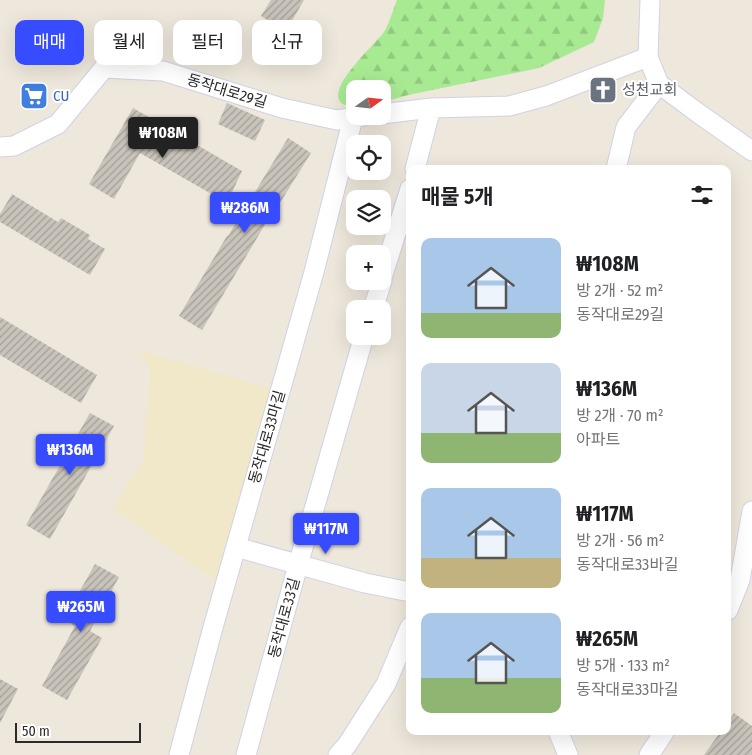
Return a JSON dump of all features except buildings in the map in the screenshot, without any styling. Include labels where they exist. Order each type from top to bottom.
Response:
[{"type":"street","points":[[650,0],[648,57],[659,84],[752,151]]},
{"type":"street","points":[[391,113],[431,108],[509,106],[546,96],[648,57]]},
{"type":"street","name":"동작대로29길","points":[[0,147],[14,146],[58,124],[104,68],[163,71],[282,108],[337,120],[346,119]]},
{"type":"street","points":[[617,165],[626,127],[659,84]]},
{"type":"street","points":[[416,165],[431,108]]},
{"type":"street","name":"동작대로33마길","points":[[179,755],[212,631],[357,125]]},
{"type":"street","points":[[391,251],[406,202]]},
{"type":"street","name":"동작대로33길","points":[[246,755],[298,564],[361,345]]},
{"type":"street","points":[[731,606],[746,583],[752,511]]},
{"type":"street","points":[[236,547],[365,583],[406,591]]},
{"type":"street","points":[[338,755],[347,745],[386,684],[406,636]]},
{"type":"street","points":[[560,735],[568,755]]},
{"type":"street","points":[[649,755],[662,735]]},
{"type":"shaded area","points":[[139,350],[272,389],[219,583],[112,508],[143,460],[150,370]]},
{"type":"green space","points":[[397,0],[605,0],[603,18],[594,42],[539,68],[391,100],[391,80],[346,80],[346,104],[342,103],[338,96],[341,85],[348,73],[384,32]]},
{"type":"place","name":"성천교회","points":[[603,90]]},
{"type":"place","name":"CU","points":[[34,96]]}]
